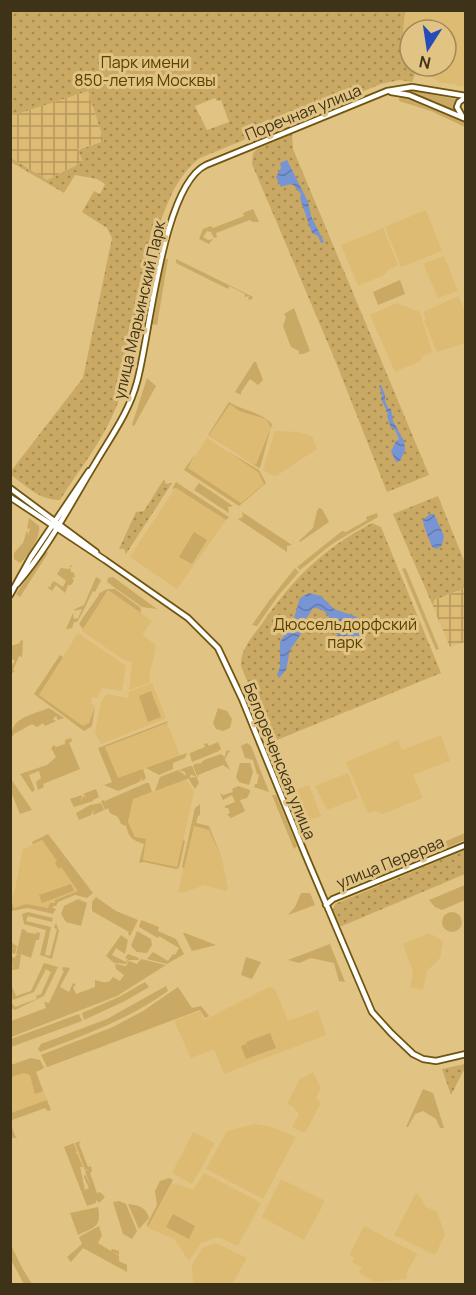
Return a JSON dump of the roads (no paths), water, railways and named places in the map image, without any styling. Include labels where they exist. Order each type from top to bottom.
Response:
[{"type":"main road","name":"Поречная улица","points":[[241,150],[387,91],[407,87],[465,96]]},
{"type":"main road","name":"Поречная улица","points":[[374,96],[392,92],[402,93],[465,119]]},
{"type":"main road","name":"Поречная улица","points":[[465,96],[457,107],[465,119]]},
{"type":"main road","name":"улица Марьинский Парк","points":[[10,595],[37,560],[56,524],[120,424],[131,402],[142,361],[161,256],[168,231],[184,192],[198,170],[241,150]]},
{"type":"main road","points":[[10,488],[47,514],[56,524]]},
{"type":"main road","points":[[10,497],[44,520],[56,524]]},
{"type":"main road","points":[[44,520],[49,536],[68,532],[64,522],[64,512],[47,514]]},
{"type":"main road","name":"Белореченская улица","points":[[56,524],[188,618],[218,648],[242,699],[364,996],[375,1016],[406,1047],[423,1059],[436,1061],[465,1054]]},
{"type":"main road","name":"улица Перерва","points":[[326,905],[333,899],[465,845]]},
{"type":"water","points":[[287,160],[308,202],[311,216],[324,242],[321,243],[318,236],[312,233],[300,198],[301,194],[293,185],[281,187],[276,177],[281,168],[280,163]]},
{"type":"water","points":[[381,385],[385,401],[391,409],[393,421],[404,441],[405,450],[400,461],[396,462],[391,451],[399,439],[394,428],[391,428],[388,413],[381,399],[379,386]]},
{"type":"water","points":[[430,514],[434,514],[444,536],[442,545],[437,549],[432,547],[424,526],[423,520]]},
{"type":"water","points":[[309,593],[321,596],[334,609],[357,617],[364,623],[366,630],[354,642],[345,645],[325,612],[313,608],[301,634],[290,650],[286,670],[279,678],[277,675],[280,667],[280,642],[293,622],[300,598]]},
{"type":"park label","name":"Парк имени 850-летия Москвы","points":[[145,71]]},
{"type":"park label","name":"Дюссельдорфский парк","points":[[345,633]]}]
